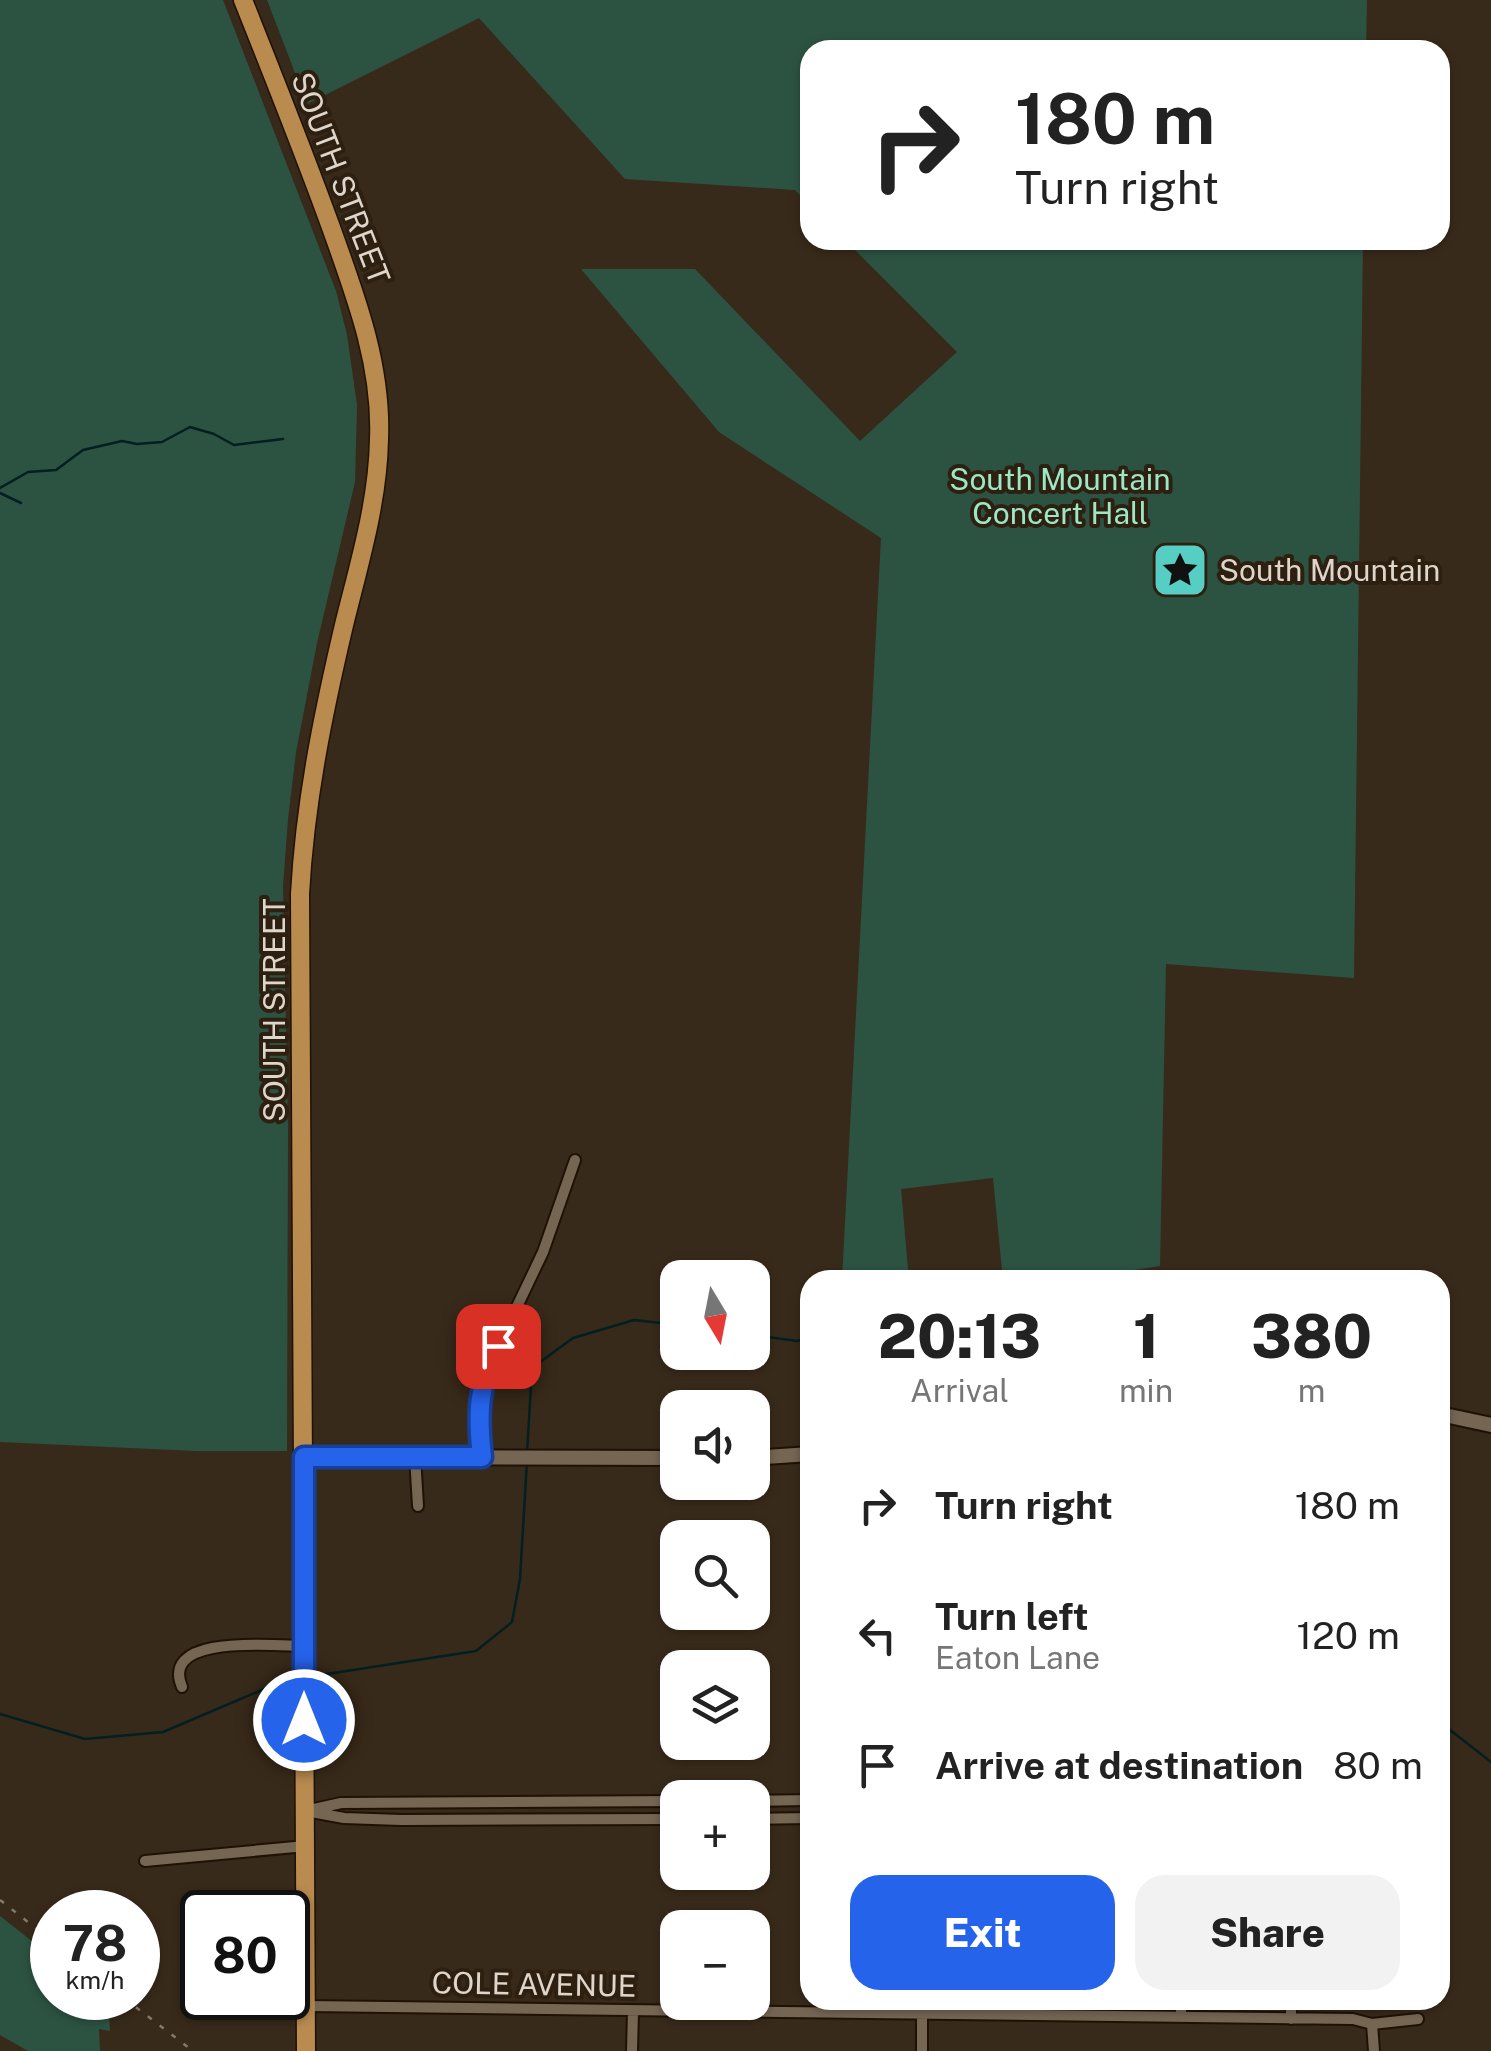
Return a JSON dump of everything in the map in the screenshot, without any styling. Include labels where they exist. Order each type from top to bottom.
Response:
[{"type":"highway","name":"SOUTH STREET","points":[[243,0],[312,173],[364,321],[376,382],[380,437],[370,520],[324,712],[302,846],[306,1890]]},
{"type":"highway","name":"SOUTH STREET","points":[[306,2051],[307,2020]]},
{"type":"street","points":[[482,1457],[478,1417],[483,1378],[543,1252],[575,1160]]},
{"type":"street","points":[[1450,1416],[1491,1425]]},
{"type":"street","points":[[770,1457],[800,1455]]},
{"type":"street","points":[[416,1456],[418,1506]]},
{"type":"street","points":[[304,1457],[660,1458]]},
{"type":"street","points":[[182,1686],[177,1672],[180,1663],[202,1650],[227,1646],[304,1646]]},
{"type":"street","points":[[770,1801],[800,1800]]},
{"type":"street","points":[[305,1810],[341,1803],[658,1801],[656,1820]]},
{"type":"street","points":[[499,1820],[500,1803]]},
{"type":"street","points":[[305,1810],[344,1818],[660,1820]]},
{"type":"street","points":[[770,1819],[800,1818]]},
{"type":"street","points":[[144,1861],[306,1846]]},
{"type":"street","name":"COLE AVENUE","points":[[310,2006],[1353,2019],[1372,2024],[1418,2019]]},
{"type":"street","points":[[1077,2010],[1077,2016]]},
{"type":"street","points":[[1180,2010],[1180,2017]]},
{"type":"street","points":[[1291,2010],[1291,2019]]},
{"type":"street","points":[[632,2051],[633,2011]]},
{"type":"street","points":[[922,2012],[922,2051]]},
{"type":"street","points":[[1372,2024],[1374,2051]]},
{"type":"green space","points":[[0,0],[223,0],[336,291],[347,335],[357,405],[355,482],[296,752],[283,886],[288,1129],[287,1451],[0,1442]]},
{"type":"green space","points":[[267,0],[1367,0],[1366,40],[800,40],[800,195],[795,190],[625,179],[479,18],[307,104]]},
{"type":"green space","name":"South Mountain Concert Hall","points":[[855,250],[1363,250],[1354,978],[1166,964],[1160,1266],[1135,1270],[1002,1270],[993,1178],[901,1189],[908,1270],[843,1270],[881,538],[719,432],[581,269],[695,269],[860,441],[957,352]]},
{"type":"green space","points":[[0,1916],[30,1940],[30,2020],[109,2020],[110,2031],[99,2029],[100,2051],[28,2051],[0,2035]]},
{"type":"waterway","points":[[0,488],[28,472],[56,470],[83,450],[122,441],[162,442],[190,427],[234,445],[283,439]]},
{"type":"waterway","points":[[0,493],[21,503]]},
{"type":"waterway","points":[[527,1453],[532,1368],[573,1338],[634,1320],[660,1323]]},
{"type":"waterway","points":[[770,1337],[800,1340]]},
{"type":"waterway","points":[[314,1676],[476,1651],[512,1622],[520,1579],[527,1461]]},
{"type":"waterway","points":[[0,1714],[85,1739],[163,1732],[296,1679]]},
{"type":"waterway","points":[[1450,1730],[1491,1762]]},
{"type":"railway","points":[[0,1900],[30,1924]]},
{"type":"railway","points":[[153,2020],[193,2051]]},
{"type":"place","name":"South Mountain","points":[[1180,570]]},
{"type":"route","points":[[304,1720],[304,1457],[482,1457],[478,1417],[483,1378],[498,1346]]}]
